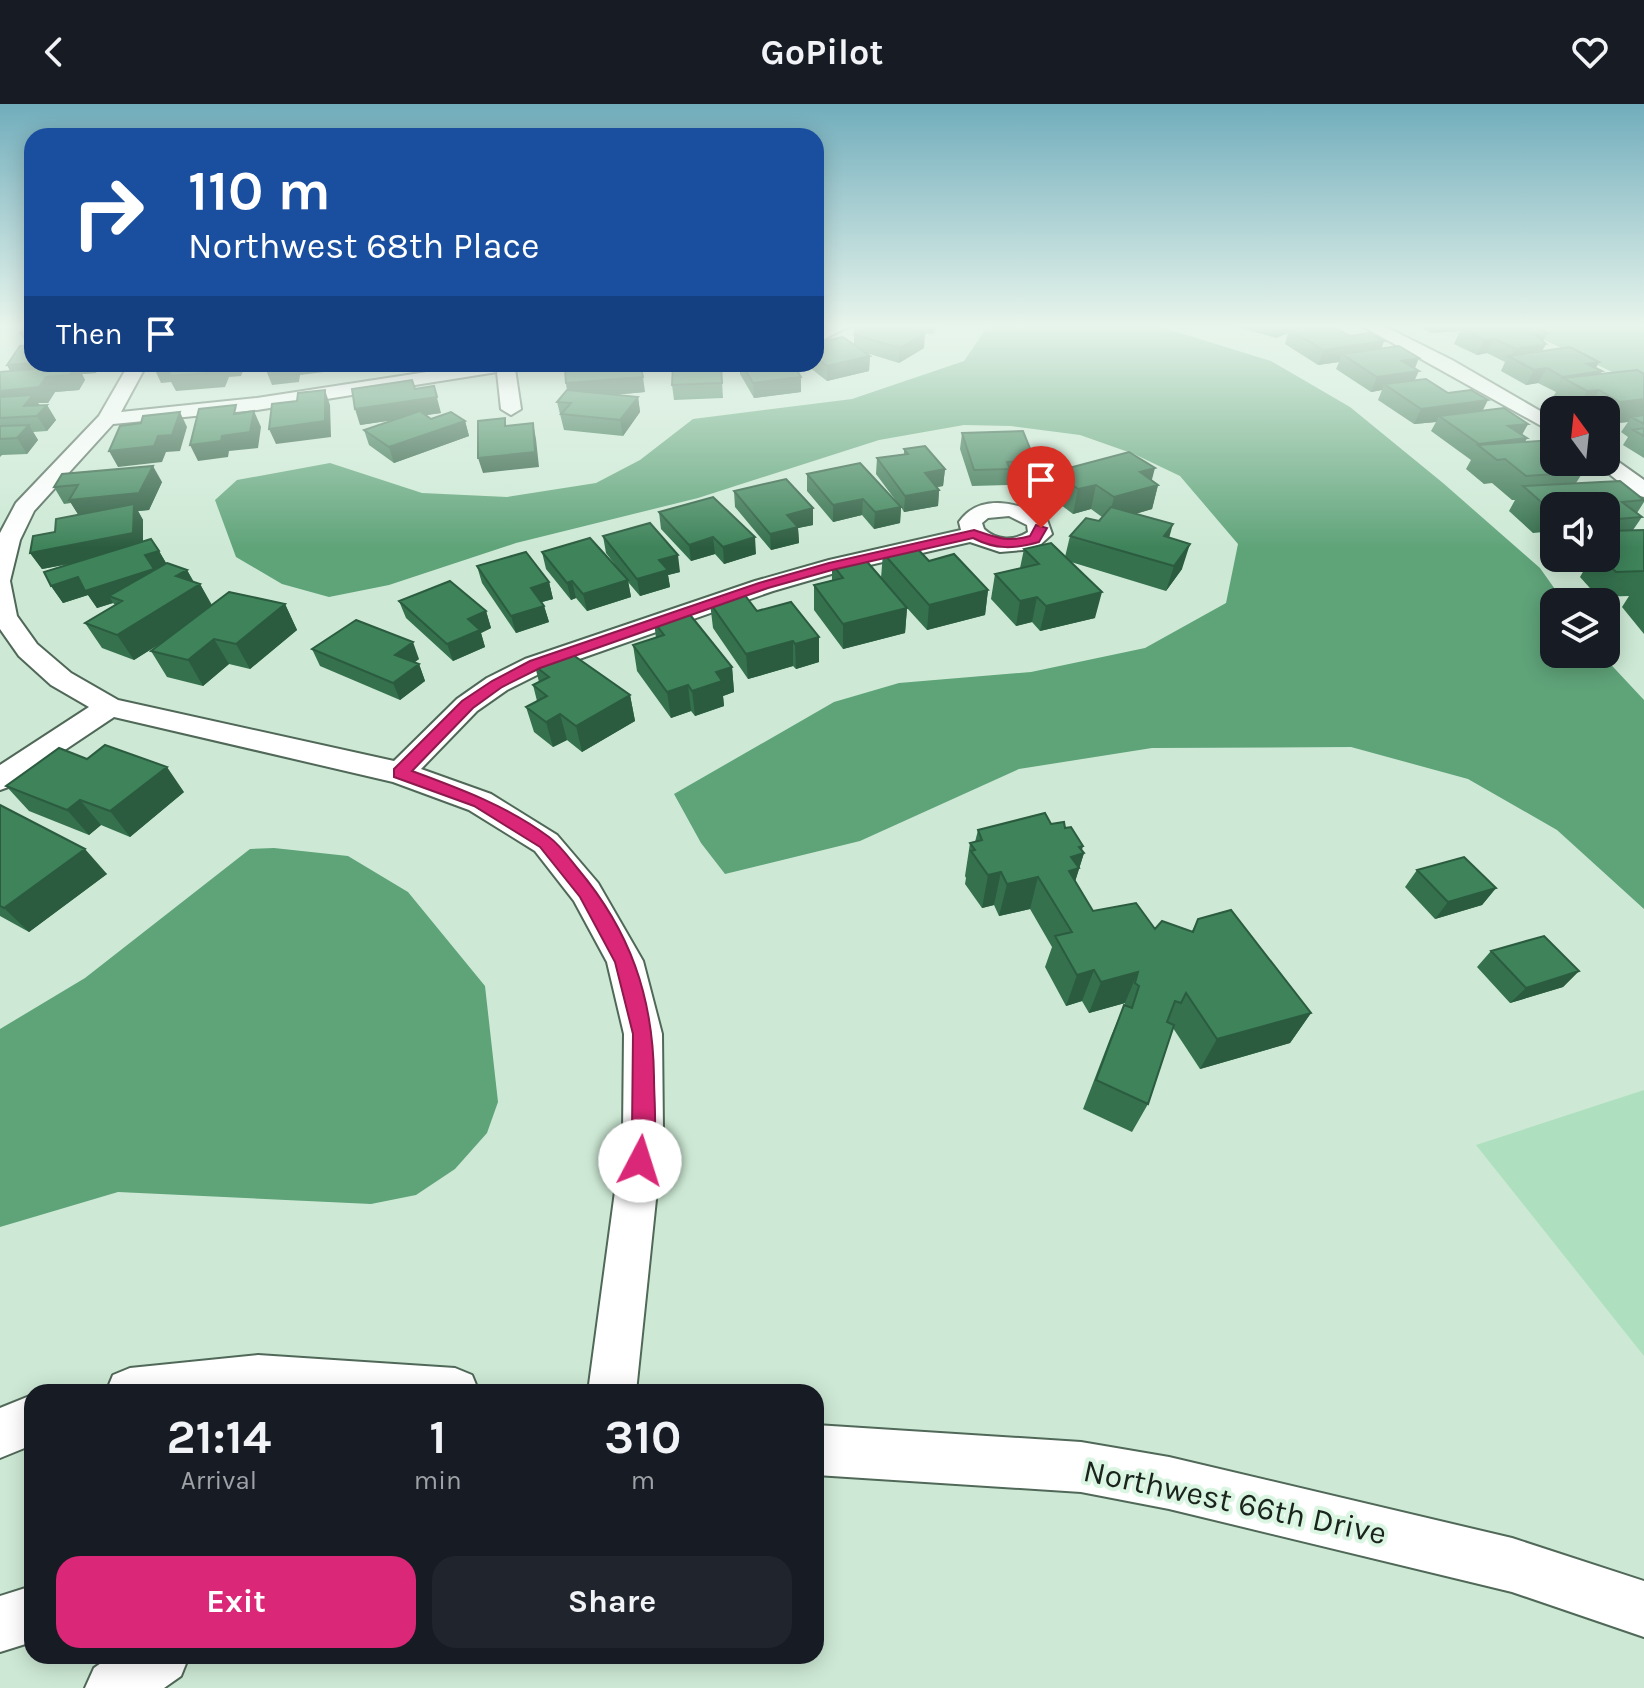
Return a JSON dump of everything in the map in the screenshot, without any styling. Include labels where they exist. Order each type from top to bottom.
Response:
[{"type":"street","points":[[118,400],[107,419],[24,508],[8,540],[0,581],[4,616],[28,650],[61,679],[109,707],[400,773],[480,802],[546,843],[586,892],[625,961],[634,987],[643,1034],[643,1132],[613,1384]]},
{"type":"street","points":[[107,419],[283,400]]},
{"type":"street","points":[[510,400],[511,409]]},
{"type":"street","points":[[1508,400],[1540,419]]},
{"type":"street","points":[[1620,472],[1644,490]]},
{"type":"street","points":[[400,773],[467,705],[497,684],[535,665],[764,586],[829,567],[974,534]]},
{"type":"street","points":[[0,779],[109,707]]},
{"type":"street","points":[[210,1384],[258,1379],[334,1384]]},
{"type":"street","points":[[0,1433],[24,1423]]},
{"type":"street","name":"Northwest 66th Drive","points":[[824,1451],[1081,1467],[1169,1483],[1512,1565],[1644,1609]]},
{"type":"street","points":[[0,1624],[24,1616]]},
{"type":"street","points":[[114,1688],[149,1664]]},
{"type":"shaded area","points":[[845,400],[1338,400],[1443,483],[1540,568],[1554,588],[1540,588],[1540,668],[1614,668],[1644,700],[1644,909],[1557,830],[1468,779],[1351,747],[1152,748],[1019,769],[860,841],[725,874],[701,843],[674,794],[834,702],[899,683],[1031,672],[1145,648],[1226,603],[1238,544],[1180,476],[1134,454],[1080,435],[1011,426],[964,425],[879,440],[698,498],[516,543],[389,585],[329,597],[282,584],[236,557],[215,500],[237,480],[330,463],[422,493],[507,497],[596,483],[640,460],[693,419]]},
{"type":"shaded area","points":[[274,848],[348,856],[408,892],[485,986],[498,1102],[487,1133],[455,1169],[416,1195],[371,1204],[118,1192],[0,1227],[0,1029],[85,978],[250,849]]},
{"type":"shaded area","points":[[1644,1090],[1644,1356],[1476,1145]]},
{"type":"building","points":[[0,400],[29,400],[24,406],[47,405],[37,416],[0,418]]},
{"type":"building","points":[[325,400],[325,421],[269,429],[272,404]]},
{"type":"building","points":[[354,400],[417,400],[355,409]]},
{"type":"building","points":[[636,400],[620,420],[561,414],[571,403],[557,402]]},
{"type":"building","points":[[1408,400],[1488,400],[1421,409]]},
{"type":"building","points":[[236,405],[234,414],[254,411],[250,432],[222,436],[221,441],[190,445],[199,409]]},
{"type":"building","points":[[1504,408],[1528,424],[1508,426],[1527,438],[1479,444],[1439,416]]},
{"type":"building","points":[[420,411],[431,419],[451,412],[465,421],[389,447],[364,430]]},
{"type":"building","points":[[180,412],[172,435],[158,436],[154,446],[109,451],[120,426],[141,423],[143,416]]},
{"type":"building","points":[[1644,415],[1644,424],[1631,417]]},
{"type":"building","points":[[505,418],[505,426],[533,423],[535,452],[478,458],[478,421]]},
{"type":"building","points":[[29,425],[17,438],[0,439],[0,426]]},
{"type":"building","points":[[1644,428],[1644,436],[1633,430]]},
{"type":"building","points":[[1023,431],[1035,461],[1007,462],[1010,469],[974,470],[962,433]]},
{"type":"building","points":[[1540,441],[1540,475],[1526,476],[1505,459],[1497,460],[1478,445]]},
{"type":"building","points":[[925,446],[945,469],[925,473],[939,490],[905,496],[877,458],[908,454],[904,449]]},
{"type":"building","points":[[1129,452],[1155,468],[1140,472],[1158,485],[1114,497],[1096,485],[1078,489],[1054,472]]},
{"type":"building","points":[[860,463],[901,507],[875,512],[863,499],[833,505],[807,474]]},
{"type":"building","points":[[153,466],[139,493],[69,500],[78,485],[54,487],[62,474]]},
{"type":"building","points":[[786,479],[813,508],[787,515],[798,527],[770,534],[734,491]]},
{"type":"building","points":[[1620,481],[1644,500],[1622,502],[1642,517],[1620,519],[1620,492],[1540,492],[1540,501],[1523,486]]},
{"type":"building","points":[[713,497],[755,537],[723,547],[713,537],[689,545],[659,512]]},
{"type":"building","points":[[134,504],[133,533],[30,553],[33,536],[55,532],[56,519]]},
{"type":"building","points":[[1111,507],[1173,524],[1164,536],[1190,544],[1174,566],[1070,536],[1086,518],[1099,521]]},
{"type":"building","points":[[650,523],[678,555],[659,560],[668,570],[637,579],[603,536]]},
{"type":"building","points":[[1644,530],[1644,571],[1620,572],[1620,531]]},
{"type":"building","points":[[590,538],[628,580],[583,594],[572,581],[567,583],[542,552]]},
{"type":"building","points":[[151,539],[159,551],[145,555],[154,569],[85,591],[78,577],[51,586],[44,572]]},
{"type":"building","points":[[1051,543],[1102,592],[1046,606],[1037,597],[1020,601],[995,574],[1039,564],[1024,549]]},
{"type":"building","points":[[914,545],[929,561],[954,554],[988,590],[929,605],[883,553]]},
{"type":"building","points":[[526,552],[549,582],[531,588],[544,606],[511,616],[477,566]]},
{"type":"building","points":[[863,557],[907,608],[843,624],[814,585],[843,578],[832,564]]},
{"type":"building","points":[[167,563],[187,570],[176,576],[200,584],[117,635],[85,623],[122,601],[109,596]]},
{"type":"building","points":[[450,581],[486,611],[468,619],[480,630],[447,644],[399,601]]},
{"type":"building","points":[[229,592],[285,604],[236,644],[214,639],[188,660],[151,651]]},
{"type":"building","points":[[744,594],[757,611],[791,602],[819,637],[746,654],[710,603]]},
{"type":"building","points":[[687,611],[732,667],[716,672],[722,681],[692,691],[688,685],[667,692],[633,645],[664,635],[654,622]]},
{"type":"building","points":[[356,620],[413,642],[395,655],[419,664],[393,683],[312,649]]},
{"type":"building","points":[[566,650],[630,695],[576,726],[560,714],[546,722],[526,707],[547,696],[533,685],[549,677],[535,666]]},
{"type":"building","points":[[105,745],[167,767],[110,811],[80,800],[67,810],[6,786],[59,748],[87,759]]},
{"type":"building","points":[[0,805],[85,849],[4,908],[0,906]]},
{"type":"building","points":[[1045,813],[1051,824],[1064,822],[1065,828],[1071,827],[1083,846],[1079,847],[1084,853],[1071,857],[1079,868],[1069,871],[1093,911],[1136,903],[1155,929],[1162,921],[1193,932],[1198,919],[1231,910],[1311,1013],[1217,1039],[1186,993],[1181,1003],[1175,1001],[1167,1022],[1174,1025],[1148,1104],[1096,1080],[1124,1005],[1132,1008],[1139,986],[1135,983],[1138,972],[1101,982],[1094,970],[1077,975],[1055,936],[1072,932],[1038,877],[1007,884],[1001,872],[988,875],[971,851],[975,850],[970,843],[982,840],[978,830]]},
{"type":"building","points":[[1464,857],[1496,888],[1448,902],[1417,870]]},
{"type":"building","points":[[1544,936],[1579,971],[1526,988],[1491,951]]},
{"type":"route","points":[[640,1161],[643,1034],[634,987],[625,961],[586,892],[546,843],[480,802],[400,773],[467,705],[497,684],[535,665],[764,586],[829,567],[974,534],[1003,545],[1026,543],[1035,539],[1041,528]]}]
